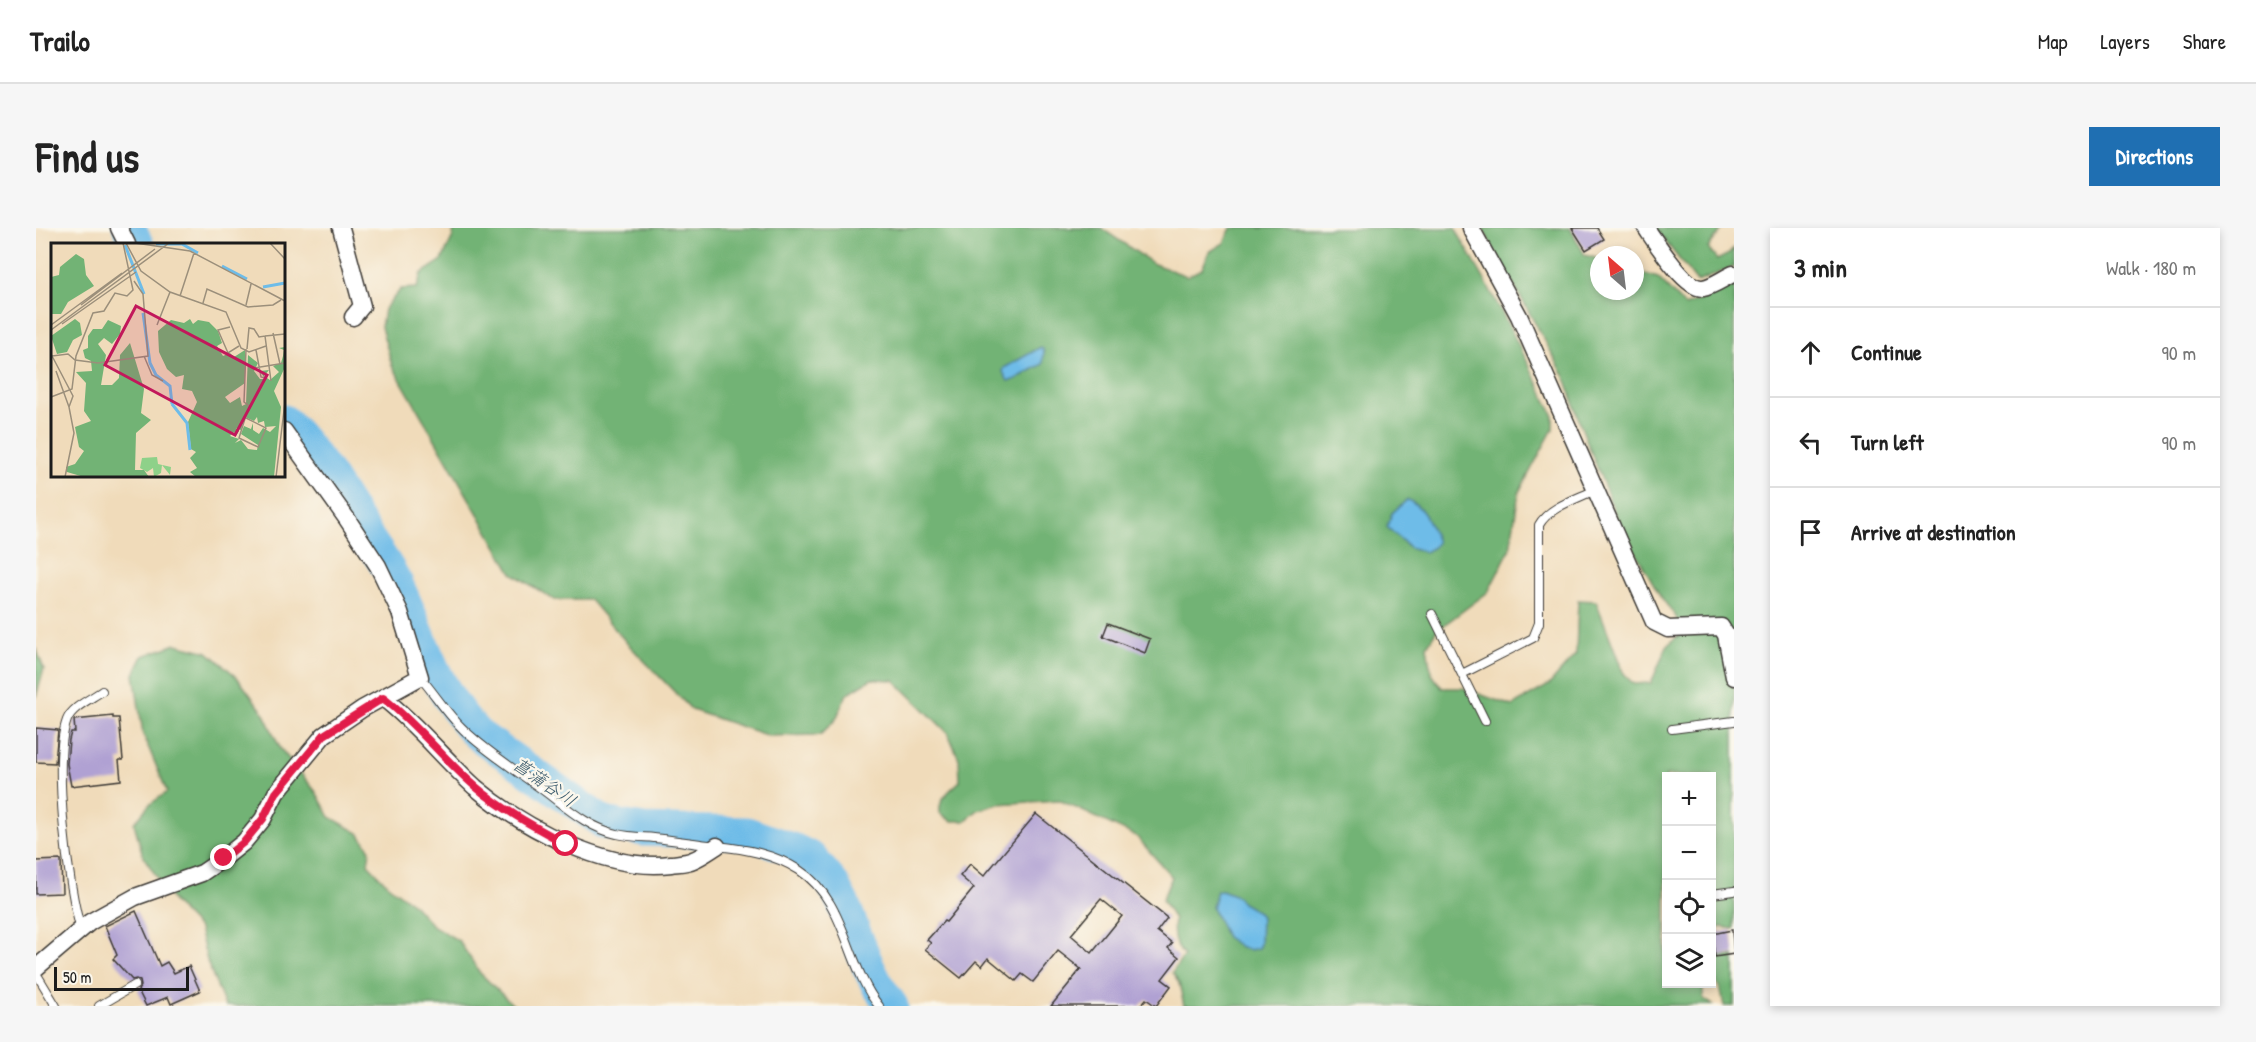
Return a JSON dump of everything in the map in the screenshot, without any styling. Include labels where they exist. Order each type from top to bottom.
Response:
[{"type":"street","points":[[119,228],[126,243]]},
{"type":"street","points":[[341,228],[362,306],[353,317]]},
{"type":"street","points":[[1471,228],[1519,316],[1654,622],[1668,629],[1721,627],[1726,635],[1734,677]]},
{"type":"street","points":[[1646,228],[1667,258],[1695,287],[1704,288],[1733,274]]},
{"type":"street","points":[[36,968],[90,922],[135,897],[202,873],[224,858],[244,842],[263,819],[276,793],[324,735],[420,677],[400,612],[378,566],[285,432]]},
{"type":"street","points":[[383,698],[421,731],[477,788],[519,818],[566,844],[617,862],[655,866],[693,861],[717,846]]},
{"type":"lane","points":[[1462,674],[1533,638],[1539,623],[1539,525],[1550,512],[1595,490]]},
{"type":"lane","points":[[1432,614],[1485,721]]},
{"type":"lane","points":[[420,677],[462,728],[487,750],[538,785],[570,812],[589,823],[616,834],[733,846],[773,857],[800,870],[818,887],[843,930],[860,974],[879,1006]]},
{"type":"lane","points":[[81,930],[70,871],[61,790],[63,738],[68,719],[73,711],[102,691]]},
{"type":"lane","points":[[1672,729],[1734,721]]},
{"type":"lane","points":[[1716,893],[1734,891]]},
{"type":"lane","points":[[36,973],[56,1006]]},
{"type":"lane","points":[[99,1006],[135,986]]},
{"type":"green space","points":[[454,228],[1101,228],[1154,264],[1187,276],[1202,269],[1209,252],[1224,243],[1231,228],[1455,228],[1487,284],[1553,414],[1553,429],[1519,492],[1510,549],[1488,592],[1436,631],[1427,646],[1431,673],[1442,688],[1463,688],[1512,706],[1549,685],[1576,654],[1578,600],[1596,601],[1623,672],[1633,684],[1651,683],[1667,646],[1682,632],[1676,617],[1661,597],[1618,521],[1582,429],[1565,377],[1482,228],[1570,228],[1585,255],[1590,256],[1590,300],[1644,300],[1644,274],[1658,278],[1685,306],[1718,292],[1734,281],[1734,929],[1720,927],[1716,930],[1716,772],[1662,772],[1662,988],[1703,988],[1703,998],[1713,1005],[1184,1006],[1179,983],[1172,973],[1184,956],[1175,939],[1174,919],[1162,900],[1172,877],[1136,836],[1059,800],[998,804],[978,810],[965,821],[951,821],[940,813],[940,808],[945,795],[960,781],[959,759],[948,733],[894,680],[871,679],[847,694],[836,719],[820,735],[769,736],[692,710],[627,643],[590,600],[554,600],[512,573],[392,365],[381,327],[384,309],[401,289],[417,288],[421,274],[442,260],[453,236]]},
{"type":"green space","points":[[1655,228],[1723,228],[1708,248],[1717,260],[1729,254],[1734,248],[1734,268],[1697,282]]},
{"type":"green space","points":[[176,644],[208,652],[237,677],[263,712],[280,748],[316,792],[330,817],[359,833],[370,850],[368,864],[389,886],[412,903],[432,925],[459,941],[480,973],[514,1006],[225,1006],[208,964],[199,929],[174,903],[143,856],[134,823],[149,805],[167,792],[143,734],[134,674],[143,656]]},
{"type":"green space","points":[[36,648],[44,669],[36,697]]},
{"type":"green space","points":[[1734,956],[1734,1006],[1724,1006],[1720,987],[1716,982],[1716,958]]},
{"type":"water","points":[[1041,347],[1044,351],[1043,364],[1008,381],[1003,372],[1004,368]]},
{"type":"water","points":[[1407,500],[1413,502],[1422,511],[1437,542],[1434,547],[1425,552],[1409,547],[1387,527],[1392,513]]},
{"type":"water","points":[[1222,890],[1237,896],[1242,903],[1258,912],[1261,917],[1258,948],[1250,950],[1241,947],[1226,937],[1212,907],[1217,891]]},
{"type":"building","points":[[1572,228],[1597,228],[1604,239],[1586,250]]},
{"type":"building","points":[[1108,623],[1150,639],[1145,653],[1103,636]]},
{"type":"building","points":[[113,716],[113,718],[119,718],[123,760],[119,760],[121,780],[71,786],[67,764],[71,732],[75,732],[74,720]]},
{"type":"building","points":[[36,728],[58,730],[55,763],[36,762]]},
{"type":"building","points":[[1036,814],[1167,918],[1157,931],[1172,943],[1168,948],[1179,957],[1162,979],[1171,986],[1156,1006],[1146,999],[1140,1006],[1051,1006],[1081,969],[1058,951],[1033,982],[1022,974],[1016,981],[988,958],[982,966],[976,961],[961,978],[925,949],[931,943],[927,940],[944,921],[946,922],[974,888],[960,876],[970,864],[984,876]],"holes":[[[1101,899],[1122,916],[1092,953],[1071,935]]]},
{"type":"building","points":[[61,860],[62,893],[36,894],[36,861]]},
{"type":"building","points":[[136,911],[160,966],[167,962],[174,973],[189,966],[200,991],[171,1004],[168,997],[146,1006],[138,990],[141,986],[140,981],[132,980],[113,959],[117,955],[105,926]]},
{"type":"building","points":[[1732,930],[1734,954],[1716,957],[1716,933]]},
{"type":"waterway","name":"菖蒲谷川","points":[[129,228],[136,243]]},
{"type":"waterway","name":"菖蒲谷川","points":[[285,422],[296,433],[337,488],[390,572],[440,681],[450,699],[477,734],[604,823],[644,830],[747,833],[811,858],[833,884],[869,968],[892,1006]]},
{"type":"route","points":[[224,858],[244,842],[263,819],[276,793],[324,735],[362,709],[383,698],[421,731],[477,788],[519,818],[566,844]]}]
